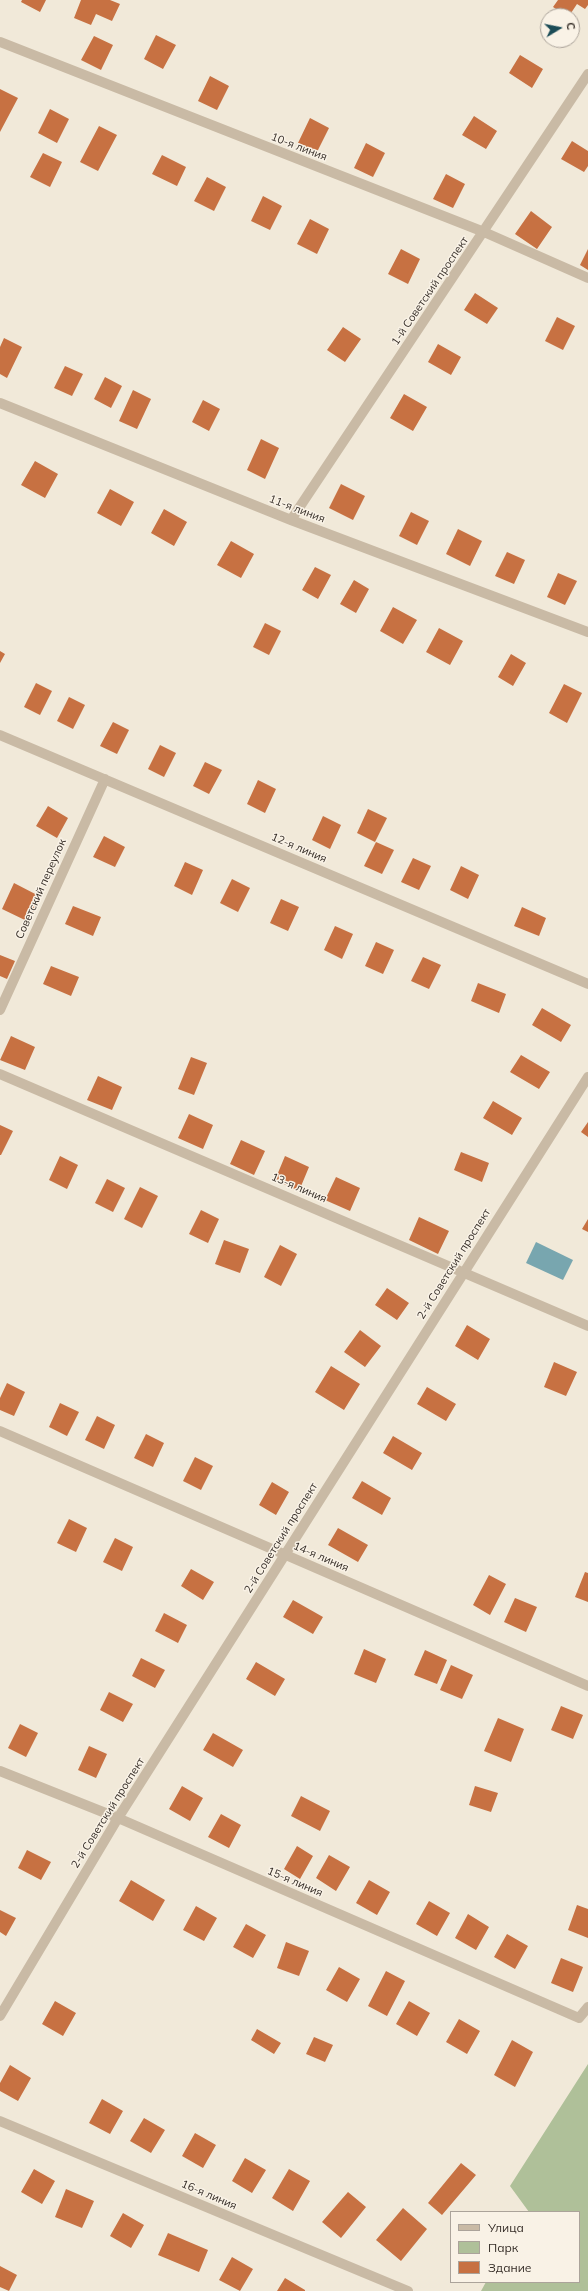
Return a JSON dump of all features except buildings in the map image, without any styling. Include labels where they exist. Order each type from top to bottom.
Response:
[{"type":"street","name":"10-я линия","points":[[0,42],[484,232],[588,278]]},
{"type":"street","name":"1-й Советский проспект","points":[[291,520],[588,74]]},
{"type":"street","name":"11-я линия","points":[[0,403],[291,520],[588,632]]},
{"type":"street","name":"12-я линия","points":[[0,735],[588,984]]},
{"type":"street","name":"Советский переулок","points":[[0,1010],[105,779]]},
{"type":"street","name":"13-я линия","points":[[0,1074],[588,1326]]},
{"type":"street","name":"2-й Советский проспект","points":[[0,2016],[118,1818],[588,1077]]},
{"type":"street","name":"14-я линия","points":[[0,1431],[588,1686]]},
{"type":"street","name":"15-я линия","points":[[0,1771],[118,1818],[579,2018],[588,2007]]},
{"type":"street","name":"16-я линия","points":[[0,2121],[408,2291]]},
{"type":"green space","points":[[588,2064],[588,2291],[481,2291],[485,2283],[580,2283],[580,2211],[528,2211],[510,2186]]},
{"type":"water","points":[[536,1242],[573,1260],[563,1280],[526,1263]]}]
